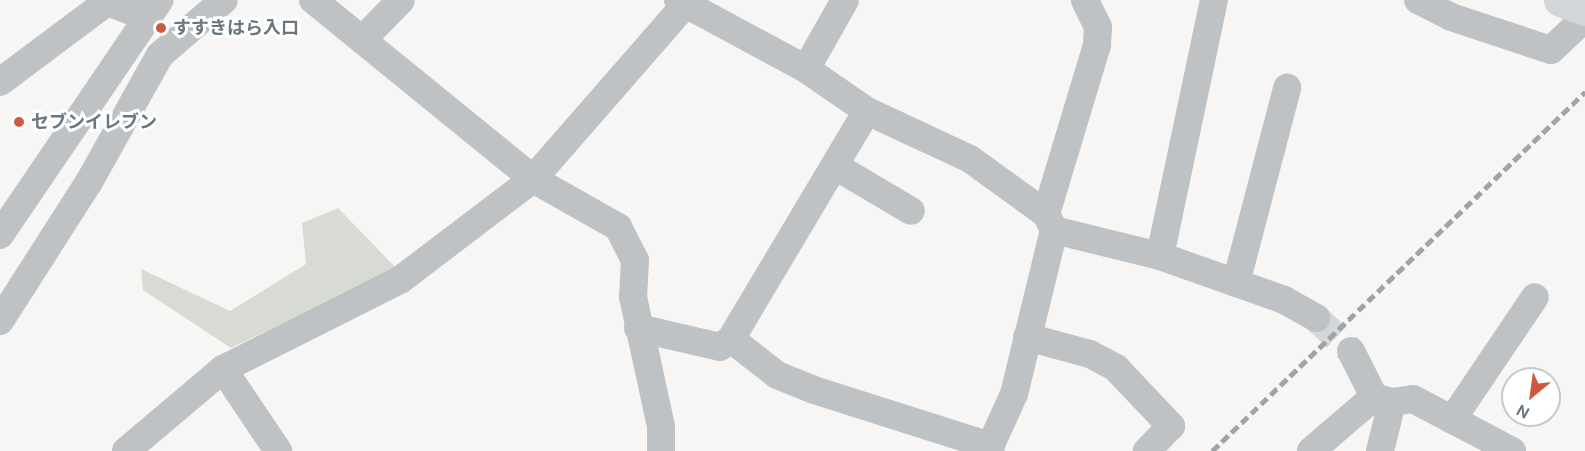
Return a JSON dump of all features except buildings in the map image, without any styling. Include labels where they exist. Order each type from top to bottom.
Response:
[{"type":"main road","points":[[1560,0],[1581,19]]},
{"type":"street","points":[[0,321],[89,182],[160,55],[224,0]]},
{"type":"street","points":[[313,0],[532,179],[618,227],[634,260],[633,297],[661,426],[661,451]]},
{"type":"street","points":[[363,39],[401,0]]},
{"type":"street","points":[[806,69],[845,0]]},
{"type":"street","points":[[731,339],[777,375],[814,390],[990,449],[1014,394],[1050,222],[1097,45],[1098,27],[1085,0]]},
{"type":"street","points":[[1160,256],[1214,0]]},
{"type":"street","points":[[1418,0],[1451,17],[1551,50],[1581,19]]},
{"type":"street","points":[[0,82],[107,2],[154,9],[0,235]]},
{"type":"street","points":[[126,451],[223,369],[400,280],[532,179],[684,2],[806,69],[867,111],[970,159],[1050,222],[1160,256],[1284,300],[1316,318]]},
{"type":"street","points":[[1236,283],[1287,88]]},
{"type":"street","points":[[638,328],[720,347],[731,339],[867,111]]},
{"type":"street","points":[[835,166],[911,211]]},
{"type":"street","points":[[1452,420],[1535,297]]},
{"type":"street","points":[[1027,337],[1090,354],[1116,368],[1171,426],[1147,451]]},
{"type":"street","points":[[1351,351],[1383,399],[1380,451]]},
{"type":"street","points":[[223,369],[278,451]]},
{"type":"street","points":[[1311,451],[1383,399],[1413,399],[1512,451]]},
{"type":"shaded area","points":[[338,208],[397,269],[231,348],[143,290],[141,269],[230,311],[306,264],[302,223]]},
{"type":"tunnel","points":[[1316,318],[1351,351]]},
{"type":"railway","points":[[1212,451],[1585,92]]},
{"type":"place","name":"すすきはら入口","points":[[161,28]]},
{"type":"place","name":"セブンイレブン","points":[[19,122]]}]
